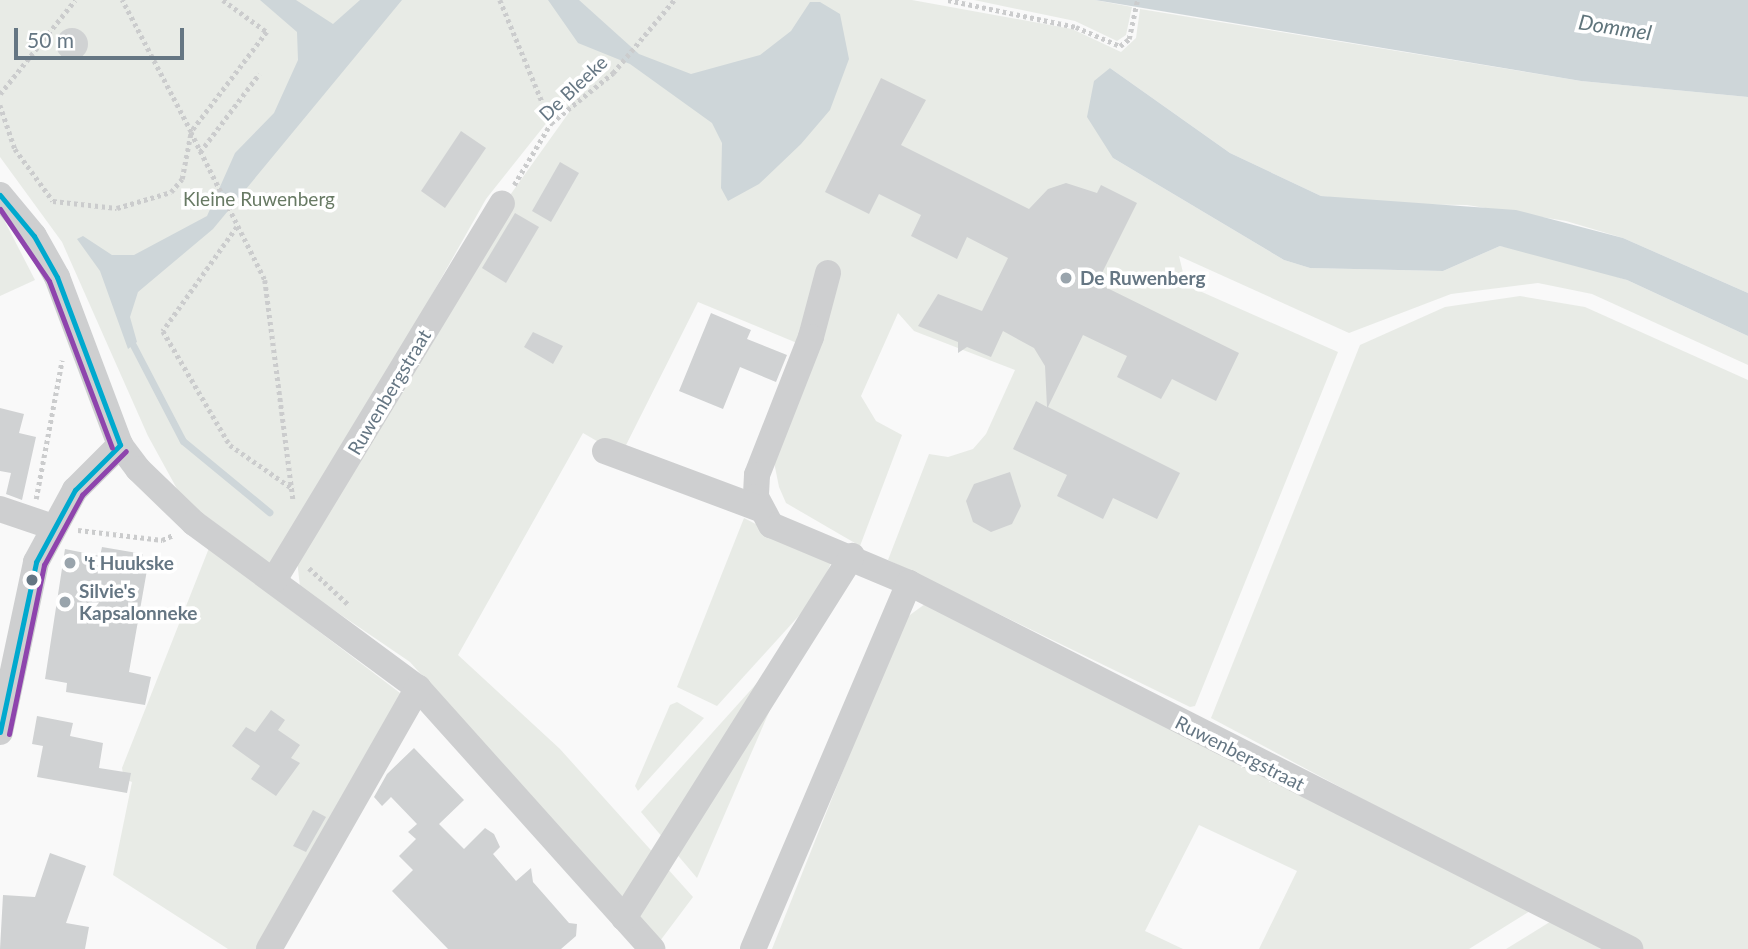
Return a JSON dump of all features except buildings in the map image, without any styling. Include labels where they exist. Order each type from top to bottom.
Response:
[{"type":"street","points":[[0,195],[34,236],[57,276],[120,444],[194,523],[418,688],[652,949]]},
{"type":"street","name":"Ruwenbergstraat","points":[[274,580],[502,204]]},
{"type":"street","points":[[765,517],[757,475],[811,337],[828,273]]},
{"type":"street","points":[[0,732],[43,522],[120,444]]},
{"type":"street","name":"Ruwenbergstraat","points":[[605,451],[765,517],[909,583],[1630,949]]},
{"type":"street","points":[[0,509],[43,522]]},
{"type":"street","points":[[624,918],[852,556]]},
{"type":"street","points":[[754,949],[909,583]]},
{"type":"street","points":[[269,949],[418,688]]},
{"type":"path","points":[[0,94],[75,0]]},
{"type":"path","points":[[122,0],[265,280],[293,490],[293,515]]},
{"type":"path","points":[[0,105],[15,149],[53,201],[117,208],[163,196],[181,179],[191,132],[267,32],[223,0]]},
{"type":"path","points":[[500,0],[551,122]]},
{"type":"path","name":"De Bleeke","points":[[502,204],[551,122],[613,72],[639,36],[674,0]]},
{"type":"path","points":[[948,0],[1076,27],[1113,46],[1126,43],[1132,32],[1138,0]]},
{"type":"path","points":[[200,152],[259,74]]},
{"type":"path","points":[[237,226],[163,331],[230,445],[293,490]]},
{"type":"path","points":[[64,349],[43,522],[162,540],[194,523]]},
{"type":"green space","name":"Kleine Ruwenberg","points":[[0,0],[912,0],[1072,29],[1121,52],[1136,38],[1140,9],[1581,81],[1748,97],[1748,293],[1623,238],[1566,221],[1467,205],[1391,204],[1321,196],[1230,153],[1110,68],[1113,158],[1284,260],[1310,268],[1443,271],[1500,246],[1542,253],[1627,280],[1748,336],[1748,365],[1592,294],[1538,283],[1451,294],[1349,333],[1179,256],[1186,285],[1338,352],[1195,706],[1190,707],[888,560],[929,454],[948,457],[973,449],[986,434],[1015,370],[914,331],[898,313],[861,396],[876,421],[902,435],[860,546],[786,503],[779,487],[774,462],[797,343],[698,302],[621,455],[583,433],[458,655],[560,749],[693,897],[660,941],[410,662],[300,587],[297,560],[483,233],[570,111],[563,105],[556,111],[486,199],[277,569],[182,498],[148,436],[62,242],[0,157]]},
{"type":"green space","points":[[974,0],[1095,0],[1132,7],[1126,35],[1117,41],[1075,21]]},
{"type":"green space","points":[[0,212],[35,280],[0,296]]},
{"type":"green space","points":[[1520,296],[1585,307],[1748,380],[1748,949],[1643,949],[1211,718],[1360,345],[1445,307]]},
{"type":"green space","points":[[744,518],[831,563],[816,597],[717,706],[677,687]]},
{"type":"green space","points":[[209,548],[404,696],[264,949],[228,949],[113,875],[132,782],[124,779],[122,768]]},
{"type":"green space","points":[[925,604],[1535,908],[1469,949],[1259,949],[1297,871],[1199,825],[1145,931],[1183,949],[772,949],[903,620]]},
{"type":"green space","points":[[774,664],[786,673],[697,878],[641,812]]},
{"type":"green space","points":[[677,702],[704,718],[638,791],[635,786],[670,705]]},
{"type":"green space","points":[[1553,920],[1619,949],[1506,949]]},
{"type":"water","points":[[260,0],[296,0],[333,24],[360,0],[402,0],[213,229],[138,292],[130,317],[137,342],[128,349],[100,271],[77,239],[83,236],[112,255],[134,255],[207,216],[235,153],[274,113],[298,60],[297,32]]},
{"type":"water","points":[[548,0],[579,0],[639,54],[691,74],[760,55],[791,31],[810,2],[820,2],[840,14],[849,59],[830,110],[801,144],[759,184],[728,201],[721,188],[722,143],[712,123],[630,64],[578,43]]},
{"type":"water","name":"Dommel","points":[[1095,0],[1748,0],[1748,97],[1581,81]]},
{"type":"water","points":[[1110,68],[1230,153],[1321,196],[1516,210],[1623,238],[1748,293],[1748,336],[1627,280],[1500,246],[1443,271],[1310,268],[1284,260],[1113,158],[1087,117],[1094,81]]},
{"type":"waterway","points":[[133,345],[183,441],[269,512]]},
{"type":"transit line","points":[[0,195],[34,236],[57,277],[120,445]]},
{"type":"transit line","points":[[0,209],[49,281],[112,448]]},
{"type":"transit line","points":[[0,732],[36,562],[75,490],[120,445]]},
{"type":"transit line","points":[[9,734],[44,565],[82,495],[126,451]]},
{"type":"place","name":"De Ruwenberg","points":[[1066,278]]},
{"type":"place","name":"'t Huukske","points":[[70,563]]},
{"type":"place","name":"Silvie's Kapsalonneke","points":[[65,602]]}]
